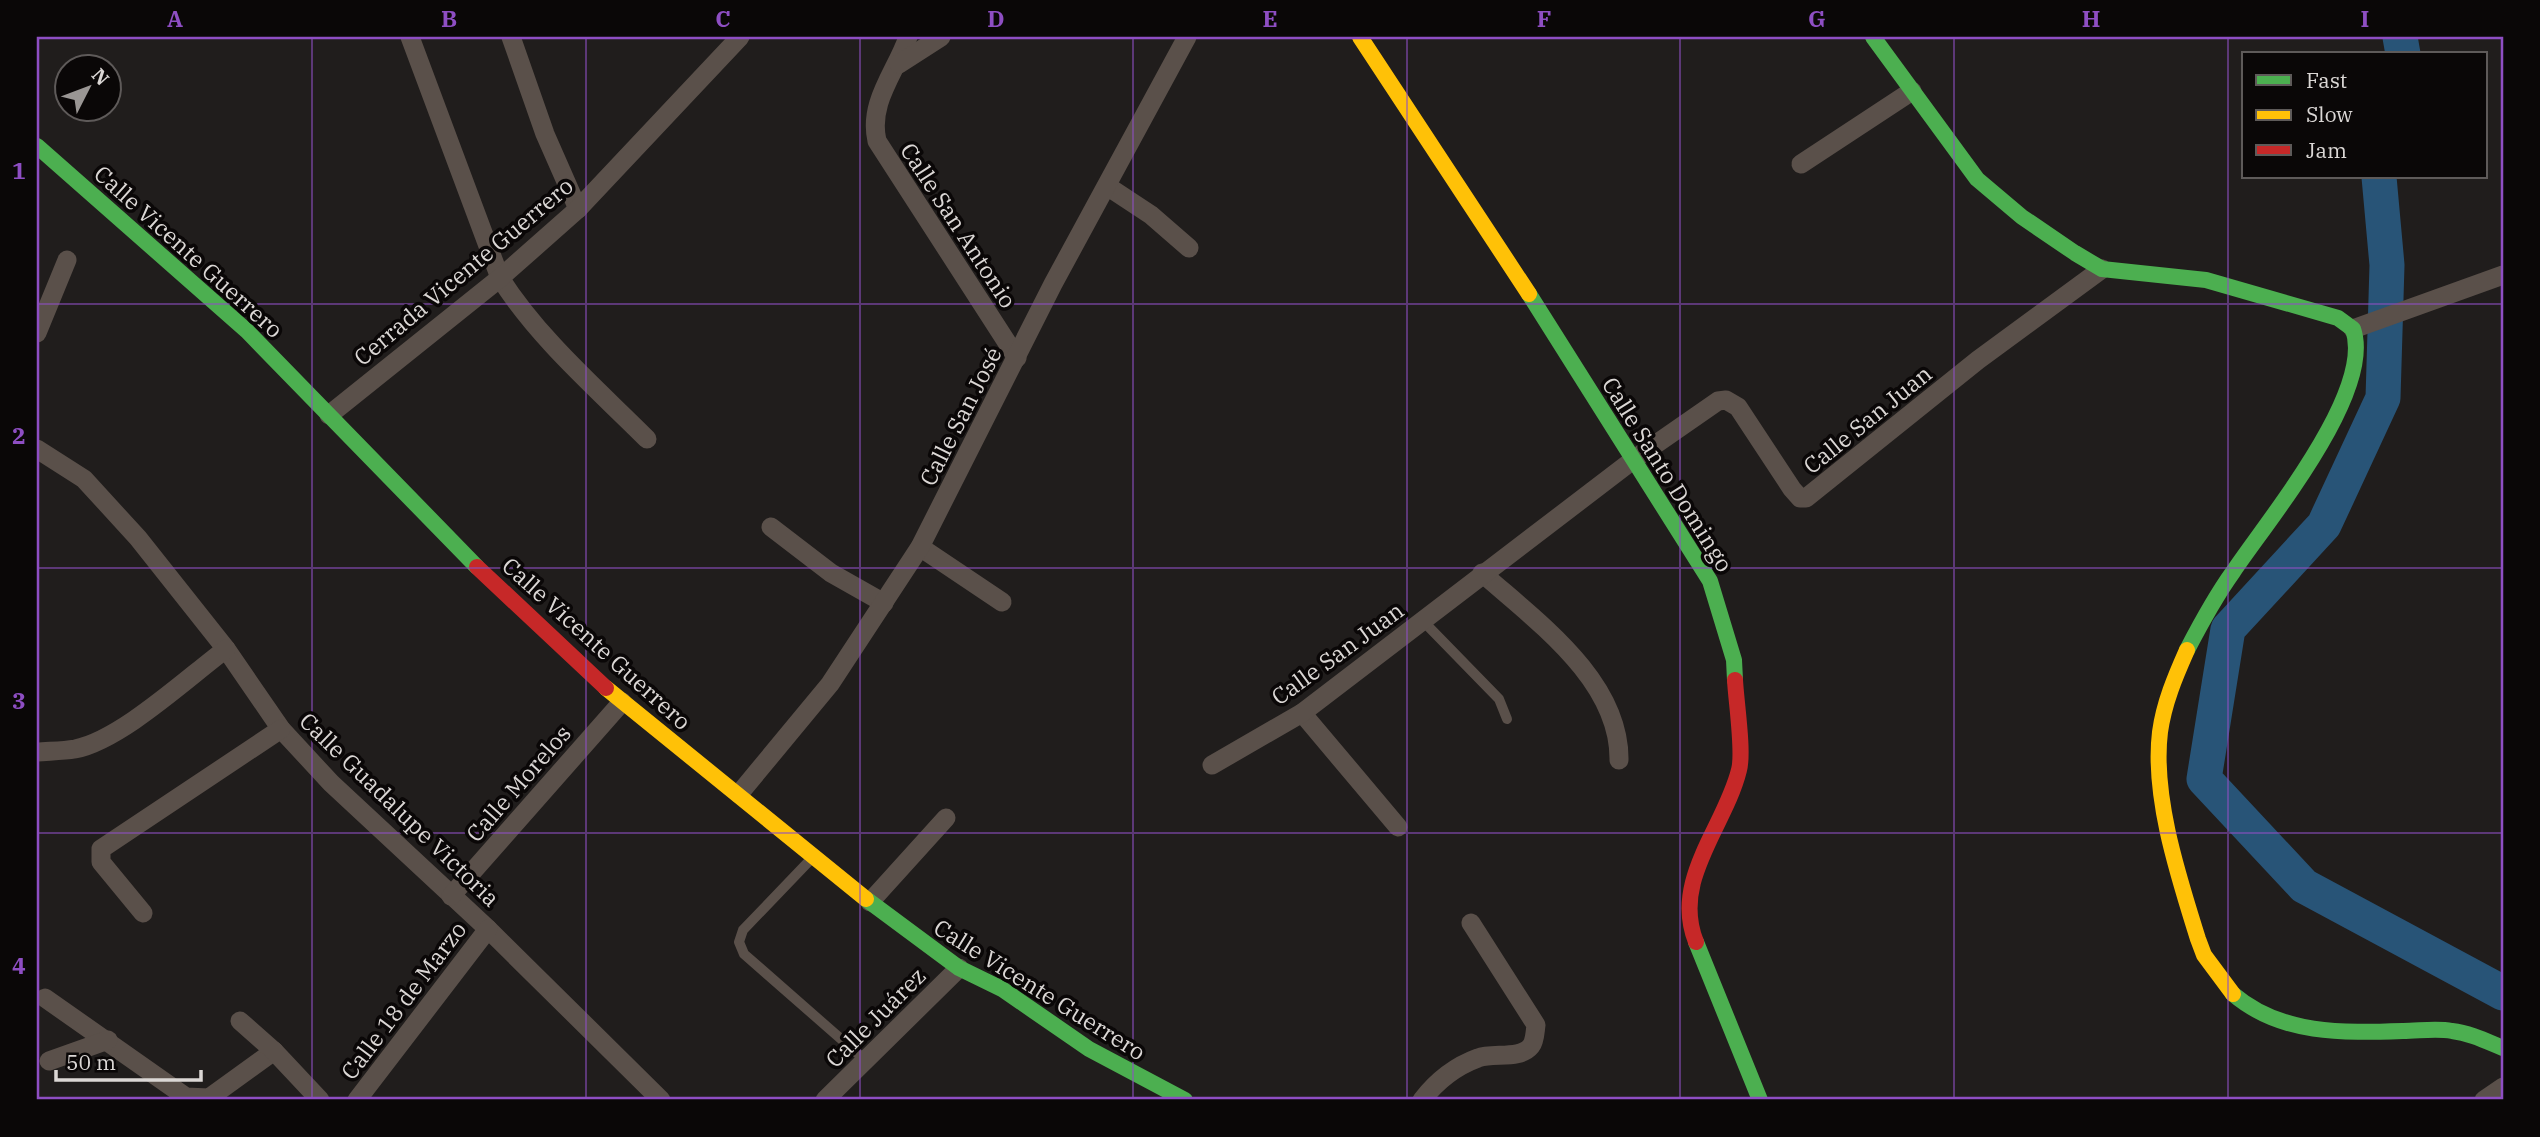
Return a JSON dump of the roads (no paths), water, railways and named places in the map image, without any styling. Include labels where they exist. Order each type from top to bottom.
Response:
[{"type":"street","points":[[410,37],[500,278],[516,303],[545,336],[647,439]]},
{"type":"street","points":[[511,37],[545,135],[578,209]]},
{"type":"street","name":"Cerrada Vicente Guerrero","points":[[329,415],[500,278],[578,209],[740,37]]},
{"type":"street","name":"Calle San Antonio","points":[[908,37],[899,64],[876,105],[873,117],[877,141],[1017,358]]},
{"type":"street","points":[[899,64],[941,37]]},
{"type":"street","name":"Calle San José","points":[[739,794],[830,684],[920,547],[1187,37]]},
{"type":"street","name":"Calle Santo Domingo","points":[[1360,37],[1462,188],[1710,581],[1734,660],[1740,769],[1699,861],[1692,889],[1692,930],[1760,1100]]},
{"type":"street","points":[[1873,37],[1957,154],[1994,195],[2102,269],[2206,280],[2338,318],[2353,329]]},
{"type":"street","points":[[1801,164],[1912,91]]},
{"type":"street","name":"Calle Vicente Guerrero","points":[[37,146],[247,331],[513,604],[622,702],[870,902],[959,968],[1002,989],[1088,1049],[1185,1100]]},
{"type":"street","points":[[1107,186],[1151,215],[1189,247]]},
{"type":"street","points":[[37,333],[67,260]]},
{"type":"street","name":"Calle San Juan","points":[[1212,765],[1302,712],[1633,460],[1718,401],[1726,400],[1742,412],[1796,495],[1806,498],[1978,360],[2102,269]]},
{"type":"street","points":[[2353,329],[2503,275]]},
{"type":"street","points":[[2353,329],[2354,357],[2347,389],[2332,427],[2308,467],[2217,596],[2198,628],[2166,702],[2160,733],[2160,776],[2176,858],[2203,953],[2235,999],[2258,1015],[2314,1030],[2449,1030],[2471,1034],[2503,1048]]},
{"type":"street","name":"Calle Guadalupe Victoria","points":[[37,449],[84,479],[138,538],[226,649],[281,729],[331,783],[488,929],[661,1100]]},
{"type":"street","points":[[771,527],[831,573],[884,603]]},
{"type":"street","points":[[920,547],[1002,601]]},
{"type":"street","points":[[1482,573],[1567,651],[1605,699],[1619,740],[1619,760]]},
{"type":"street","points":[[37,752],[76,748],[99,741],[226,649]]},
{"type":"street","name":"Calle Morelos","points":[[451,896],[622,702]]},
{"type":"street","points":[[1302,712],[1398,827]]},
{"type":"street","points":[[143,913],[101,862],[101,849],[281,729]]},
{"type":"street","points":[[870,902],[946,818]]},
{"type":"street","points":[[1422,1100],[1451,1072],[1491,1054],[1521,1052],[1530,1047],[1534,1038],[1535,1025],[1471,923]]},
{"type":"street","name":"Calle 18 de Marzo","points":[[357,1100],[488,929]]},
{"type":"street","name":"Calle Juárez","points":[[825,1100],[959,968]]},
{"type":"street","points":[[45,998],[186,1097],[209,1098],[274,1051]]},
{"type":"street","points":[[240,1021],[274,1051],[320,1100]]},
{"type":"street","points":[[49,1061],[108,1040]]},
{"type":"street","points":[[2484,1100],[2503,1087]]},
{"type":"lane","points":[[1423,621],[1499,699],[1507,719]]},
{"type":"lane","points":[[813,857],[743,930],[739,942],[744,954],[865,1060]]},
{"type":"waterway","points":[[2400,37],[2403,52]]},
{"type":"waterway","points":[[2379,178],[2387,265],[2383,398],[2324,525],[2228,629],[2204,779],[2304,886],[2503,993]]}]
